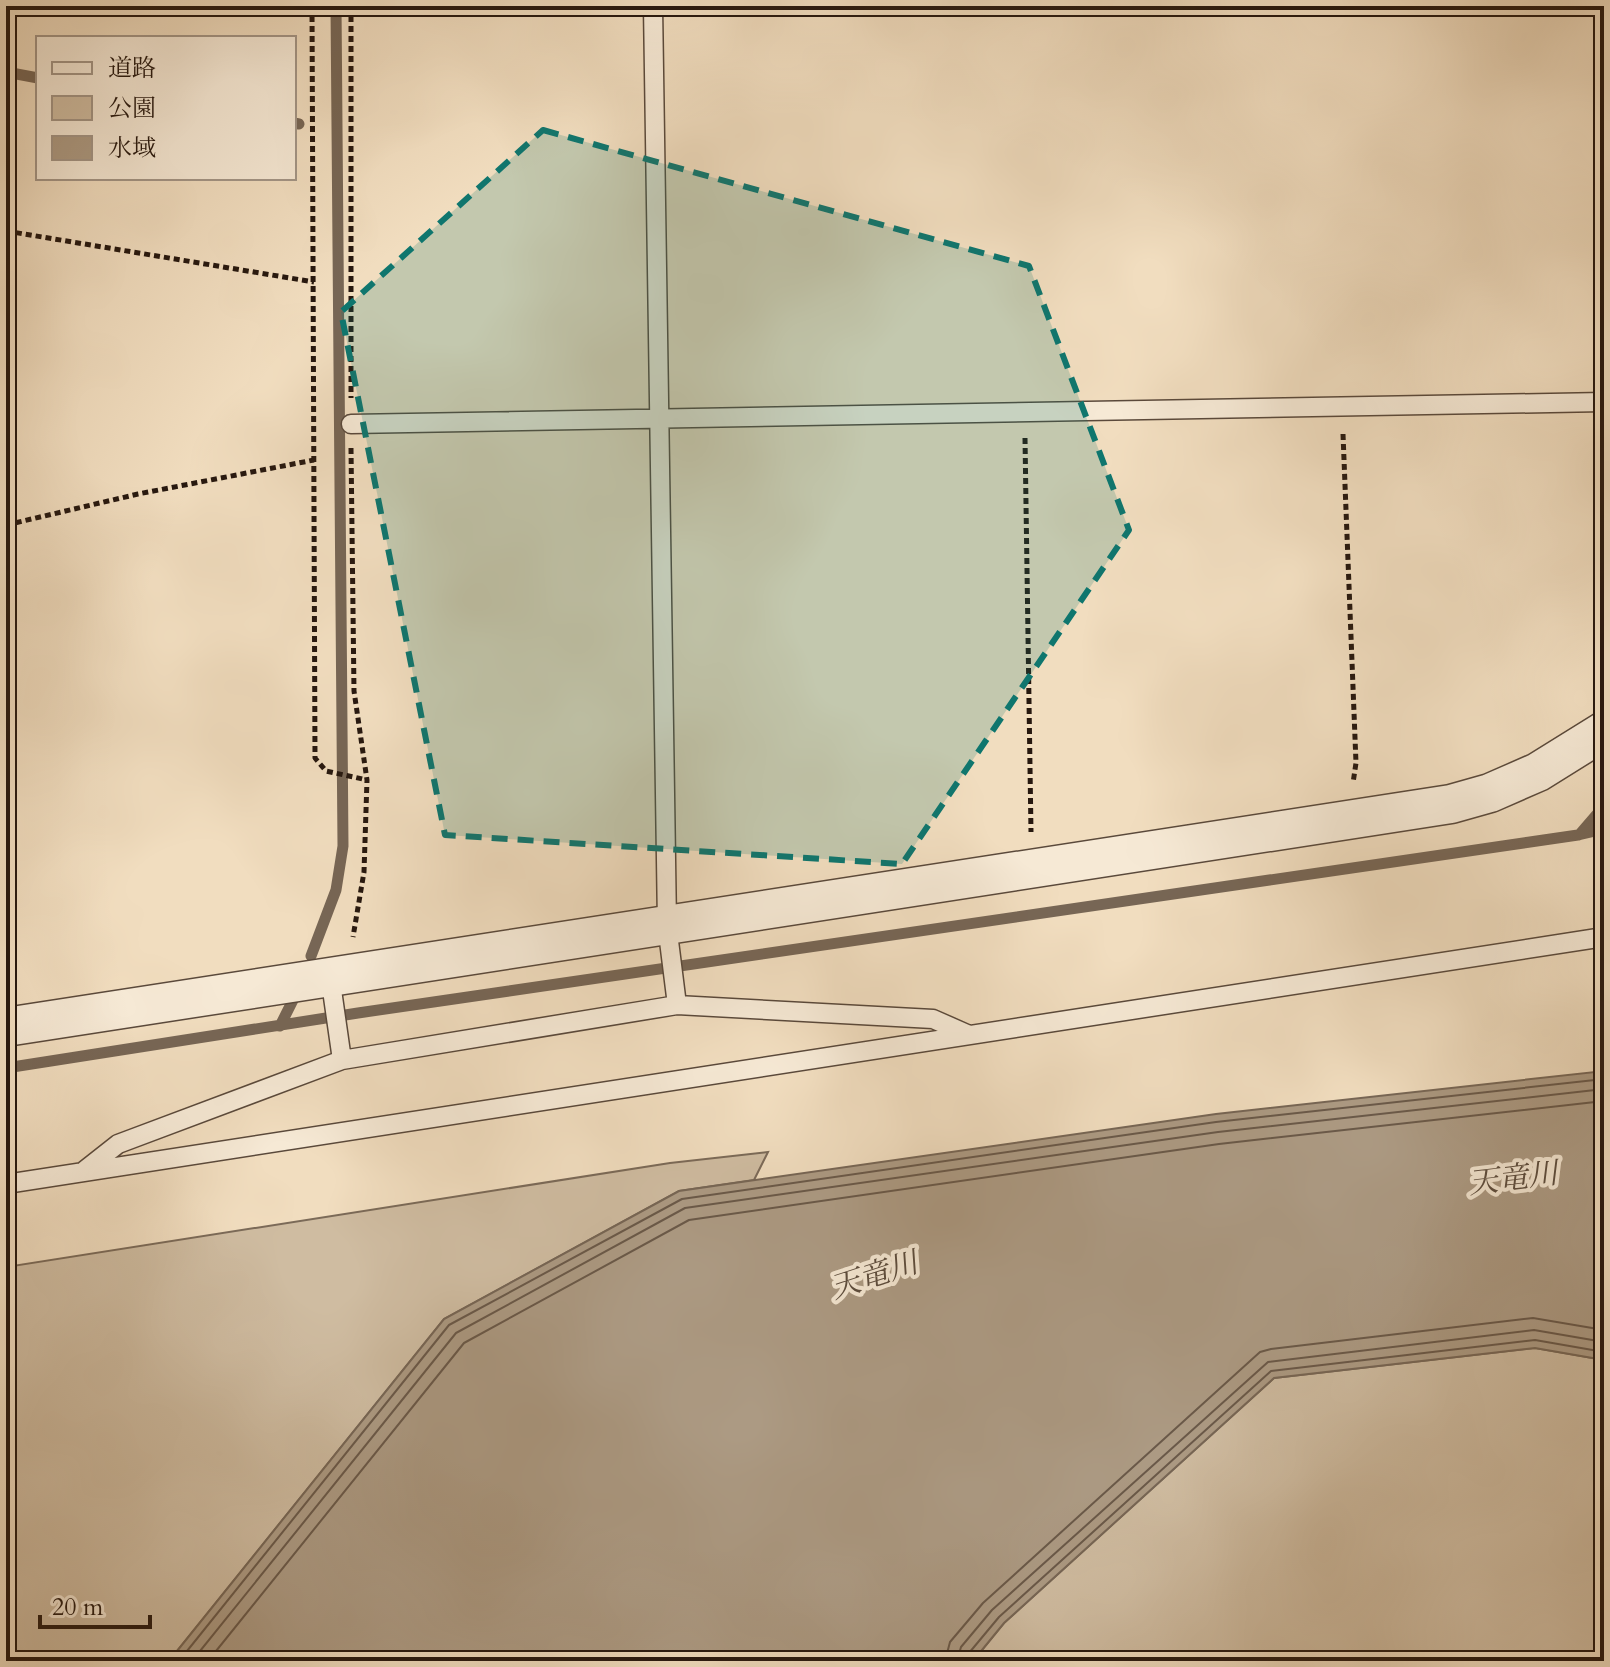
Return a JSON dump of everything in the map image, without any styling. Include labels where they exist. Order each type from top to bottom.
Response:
[{"type":"street","points":[[6,1027],[668,934],[1032,868],[1451,804],[1490,793],[1538,772],[1604,731]]},
{"type":"lane","points":[[653,6],[668,934],[677,999]]},
{"type":"lane","points":[[351,424],[1604,402]]},
{"type":"lane","points":[[6,1184],[1604,937]]},
{"type":"lane","points":[[336,980],[340,1051]]},
{"type":"lane","points":[[84,1171],[118,1144],[340,1051],[677,999],[933,1019],[968,1035]]},
{"type":"path","points":[[312,6],[315,758],[326,771],[355,780],[367,780]]},
{"type":"path","points":[[336,980],[364,872],[367,780],[354,691],[351,6]]},
{"type":"path","points":[[6,231],[314,282]]},
{"type":"path","points":[[1341,407],[1356,763],[1346,820]]},
{"type":"path","points":[[1025,413],[1032,868]]},
{"type":"path","points":[[6,525],[138,494],[314,460]]},
{"type":"highlighted area","points":[[543,130],[1029,266],[1129,530],[902,864],[445,835],[341,312]]},
{"type":"green space","points":[[768,1152],[754,1180],[679,1191],[444,1319],[169,1661],[6,1661],[6,1267],[670,1163]]},
{"type":"green space","points":[[1535,1348],[1604,1360],[1604,1661],[973,1661],[1004,1623],[1274,1378]]},
{"type":"water","name":"天竜川","points":[[1604,1071],[1604,1360],[1535,1348],[1274,1378],[1004,1623],[973,1661],[169,1661],[444,1319],[679,1191],[1216,1114]]},
{"type":"waterway","points":[[311,956],[336,890],[343,846],[336,6]]},
{"type":"waterway","points":[[6,72],[36,78]]},
{"type":"waterway","points":[[1579,835],[1604,806]]},
{"type":"waterway","points":[[6,1068],[1604,829]]},
{"type":"waterway","points":[[280,1026],[297,992]]}]
